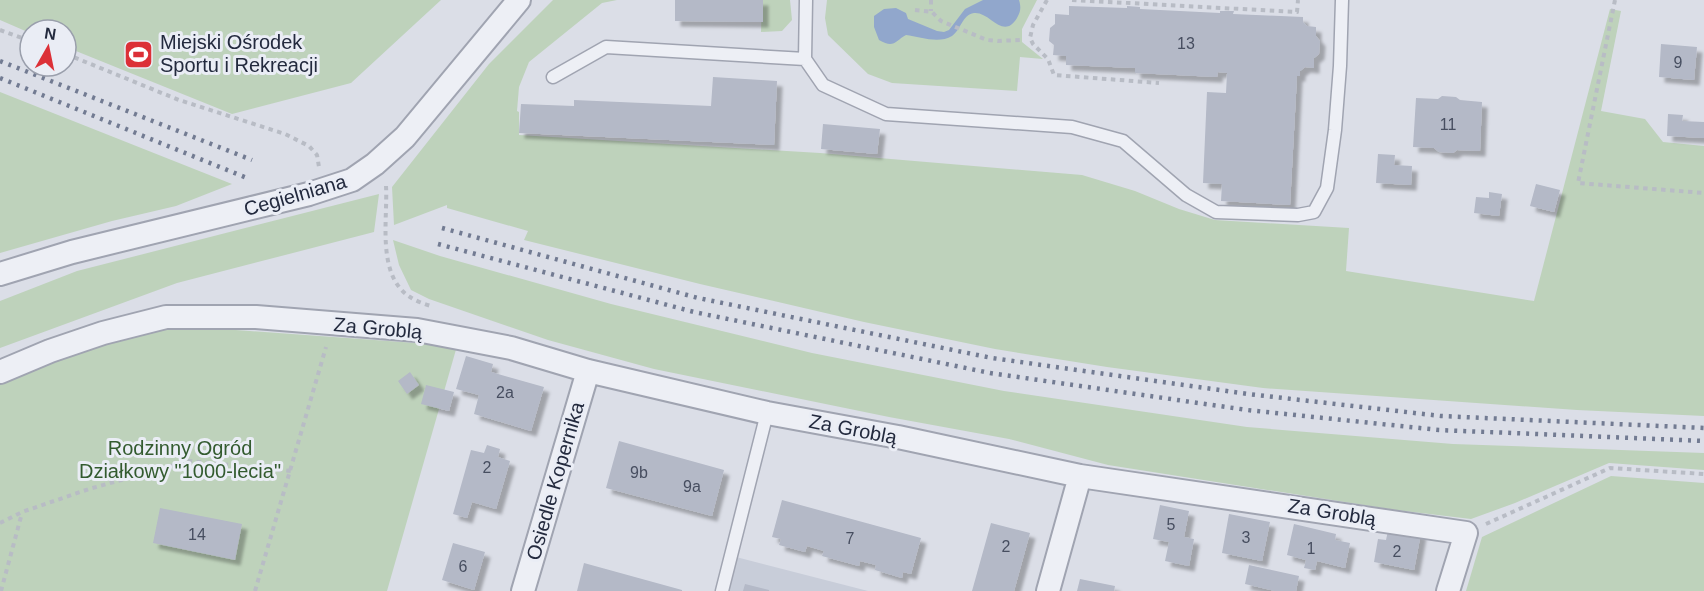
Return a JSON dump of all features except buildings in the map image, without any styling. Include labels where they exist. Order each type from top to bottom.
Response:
[{"type":"street","name":"Cegielniana","points":[[0,274],[72,252],[317,192],[352,180],[375,164],[405,137],[519,0]]},
{"type":"street","name":"Za Groblą","points":[[0,372],[50,351],[103,333],[165,317],[256,317],[417,330],[511,348],[588,371],[767,413],[898,437],[1080,476],[1466,533]]},
{"type":"street","name":"Osiedle Kopernika","points":[[523,591],[588,371]]},
{"type":"street","points":[[1048,591],[1080,476]]},
{"type":"street","points":[[1448,591],[1466,533]]},
{"type":"lane","points":[[806,0],[805,59],[823,85],[886,114],[1072,127],[1123,141],[1186,195],[1216,212],[1298,215],[1314,212],[1327,188],[1336,120],[1342,0]]},
{"type":"lane","points":[[553,77],[606,47],[805,59]]},
{"type":"lane","points":[[722,591],[767,413]]},
{"type":"path","points":[[931,0],[932,12],[941,21],[987,40],[1020,40]]},
{"type":"path","points":[[1047,0],[1033,25],[1030,38],[1032,44],[1048,59],[1054,75],[1159,83]]},
{"type":"path","points":[[1072,0],[1297,12],[1298,0]]},
{"type":"path","points":[[1615,0],[1578,183],[1704,193]]},
{"type":"path","points":[[915,10],[932,12]]},
{"type":"path","points":[[0,30],[18,37]]},
{"type":"path","points":[[78,59],[179,100],[285,134],[309,146],[317,155]]},
{"type":"path","points":[[320,172],[328,169]]},
{"type":"path","points":[[386,182],[385,241],[393,278],[409,296],[437,309]]},
{"type":"path","points":[[255,591],[332,324]]},
{"type":"path","points":[[0,523],[22,512],[89,489],[189,461],[291,471]]},
{"type":"path","points":[[1466,533],[1610,468],[1704,474]]},
{"type":"path","points":[[1,591],[22,512]]},
{"type":"shaded area","points":[[736,557],[868,591],[727,591]]},
{"type":"green space","name":"Miejski Ośrodek Sportu i Rekreacji","points":[[0,0],[441,0],[351,83],[232,114],[78,52],[78,18],[18,18],[18,28],[0,20]]},
{"type":"green space","points":[[553,0],[617,0],[602,3],[529,62],[519,87],[517,111],[519,112],[519,135],[820,153],[1082,175],[1135,191],[1179,209],[1215,220],[1349,228],[1346,271],[1534,301],[1610,9],[1621,11],[1601,111],[1645,119],[1663,142],[1704,146],[1704,416],[1577,410],[1263,388],[1107,367],[995,349],[864,322],[700,284],[524,240],[528,231],[447,208],[447,205],[394,225],[392,187],[489,64]]},
{"type":"green space","points":[[762,0],[790,0],[792,20],[782,31],[761,32]]},
{"type":"green space","points":[[827,0],[1037,0],[1022,29],[1022,42],[1043,59],[1020,57],[1017,91],[892,83],[868,74],[828,35],[825,18]]},
{"type":"green space","points":[[0,92],[232,184],[176,206],[112,221],[0,253]]},
{"type":"green space","points":[[379,194],[374,232],[177,283],[0,348],[0,301],[77,271]]},
{"type":"green space","points":[[393,240],[440,256],[611,304],[812,353],[1004,391],[1247,427],[1453,444],[1704,453],[1704,470],[1609,463],[1471,519],[1396,510],[1108,465],[1009,439],[654,369],[548,340],[429,299],[411,290],[399,265]]},
{"type":"green space","name":"Rodzinny Ogród Działkowy \"1000-lecia\"","points":[[168,325],[457,346],[387,591],[0,591],[0,383],[108,341]]},
{"type":"green space","points":[[1611,476],[1704,483],[1704,591],[1466,591],[1482,537]]},
{"type":"water","points":[[983,0],[1019,0],[1017,18],[1007,27],[1001,26],[986,16],[974,13],[970,14],[955,33],[947,38],[941,40],[906,35],[891,44],[879,40],[874,27],[874,16],[884,9],[896,8],[906,13],[908,19],[944,32],[949,30],[965,9]]},
{"type":"railway","points":[[0,61],[252,160]]},
{"type":"railway","points":[[0,78],[247,178]]},
{"type":"railway","points":[[442,228],[698,298],[992,358],[1248,394],[1441,416],[1704,428]]},
{"type":"railway","points":[[438,244],[694,312],[990,373],[1247,410],[1439,430],[1704,441]]},
{"type":"place","name":"Miejski Ośrodek Sportu i Rekreacji","points":[[139,54]]}]
